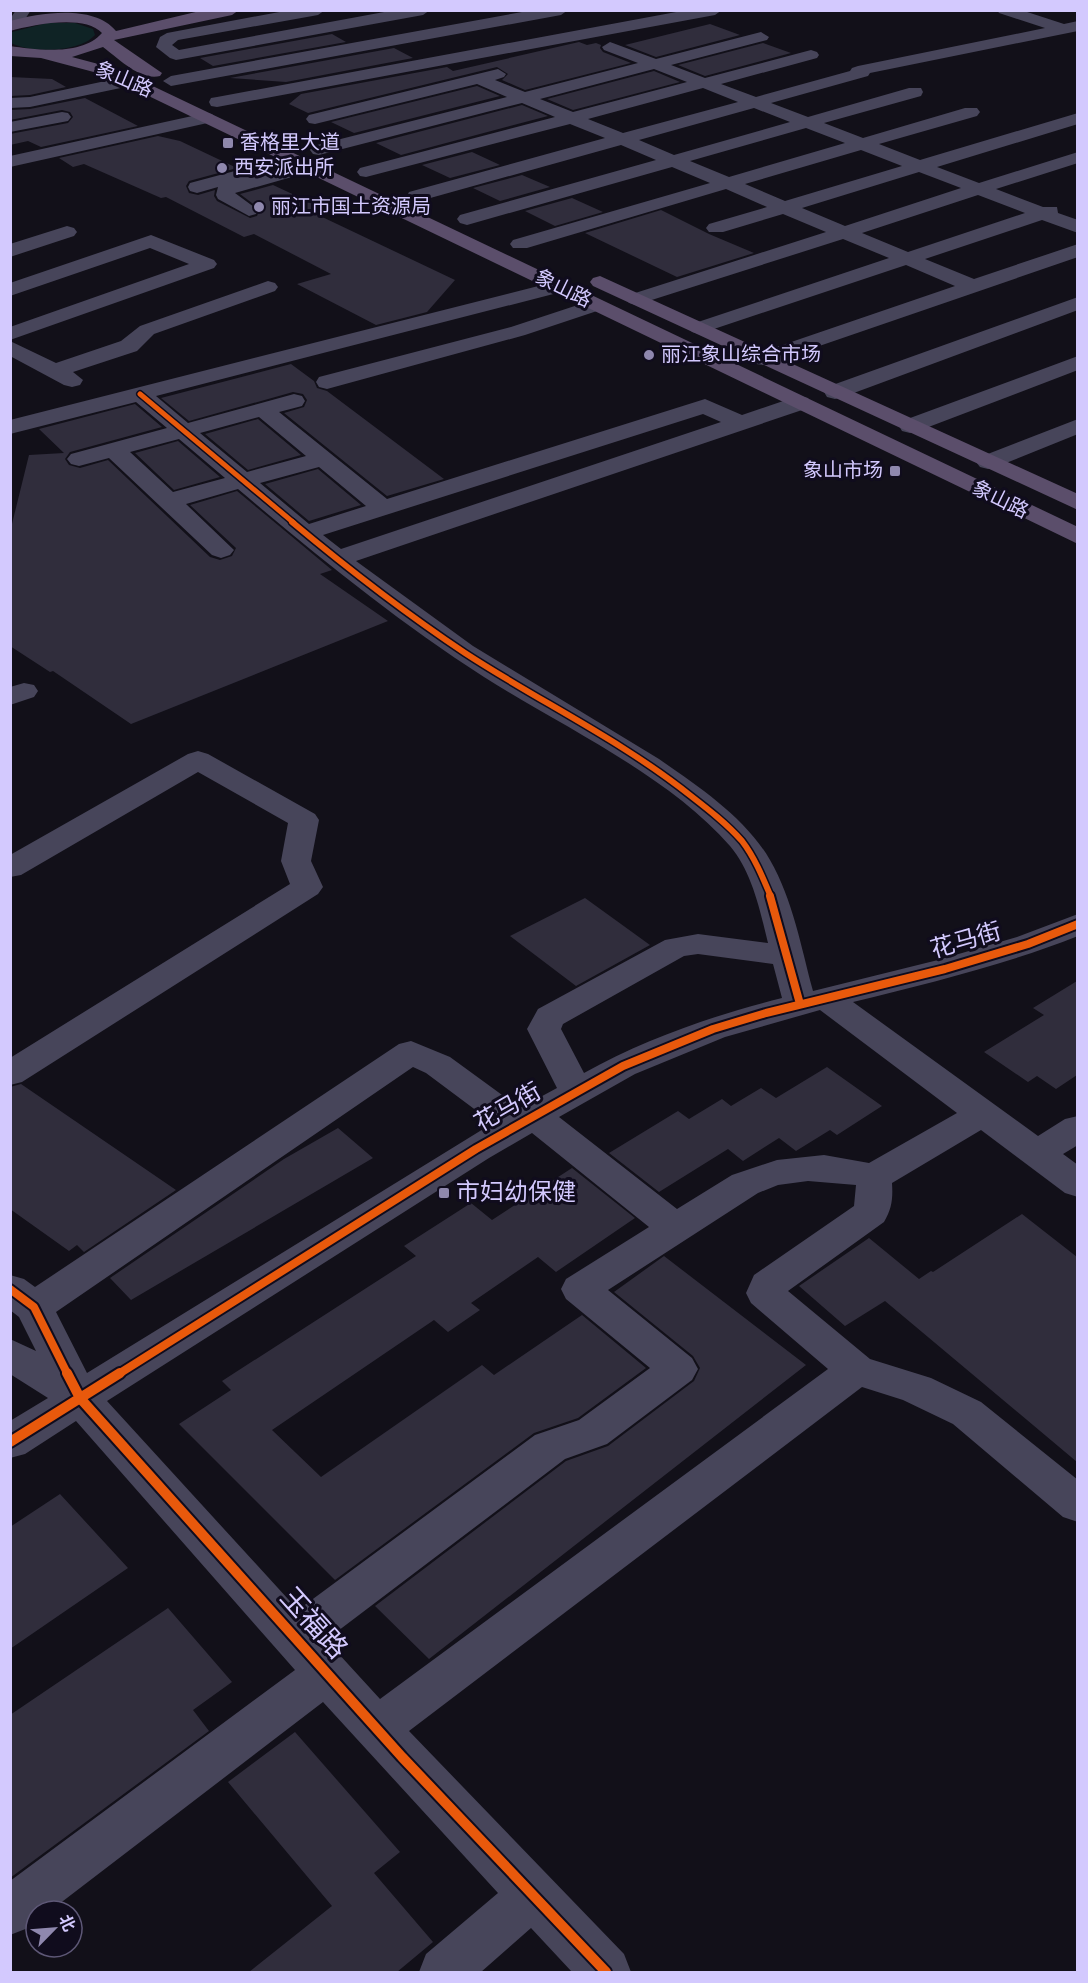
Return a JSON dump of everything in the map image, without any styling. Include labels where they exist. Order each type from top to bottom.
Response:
[{"type":"main road","points":[[17,20],[82,20],[173,10]]},
{"type":"main road","points":[[14,52],[43,54],[80,50],[107,39],[178,20],[232,10]]},
{"type":"main road","name":"象山路","points":[[82,20],[105,27],[110,33],[107,39],[139,66],[171,81],[212,110],[558,287],[1077,537]]},
{"type":"main road","name":"象山路","points":[[43,54],[94,66],[129,81],[293,138],[307,159],[366,172],[541,254]]},
{"type":"main road","name":"象山路","points":[[583,274],[835,392],[1074,499]]},
{"type":"street","points":[[64,10],[82,20]]},
{"type":"street","points":[[318,10],[173,36],[166,40],[164,47],[176,55],[423,10]]},
{"type":"street","points":[[171,81],[521,14],[561,10]]},
{"type":"street","points":[[1004,10],[1073,29]]},
{"type":"street","points":[[521,14],[569,37]]},
{"type":"street","points":[[713,17],[604,48],[655,64],[1077,227]]},
{"type":"street","points":[[10,162],[212,110],[569,37],[713,17],[761,37],[921,94],[807,123],[466,219]]},
{"type":"street","points":[[416,196],[860,72],[1073,29]]},
{"type":"street","points":[[197,187],[307,159],[523,98],[761,37]]},
{"type":"street","points":[[366,172],[811,55]]},
{"type":"street","points":[[315,119],[512,71]]},
{"type":"street","points":[[479,79],[972,286]]},
{"type":"street","points":[[10,103],[30,102],[129,81]]},
{"type":"street","points":[[10,95],[30,102]]},
{"type":"street","points":[[949,104],[1030,133]]},
{"type":"street","points":[[520,244],[971,112]]},
{"type":"street","points":[[10,127],[62,117]]},
{"type":"street","points":[[716,228],[1077,118]]},
{"type":"street","points":[[10,144],[30,158]]},
{"type":"street","points":[[636,299],[1077,158]]},
{"type":"street","points":[[249,210],[225,195],[225,190],[307,159]]},
{"type":"street","points":[[662,203],[776,255]]},
{"type":"street","points":[[699,328],[1069,205]]},
{"type":"street","points":[[10,251],[67,232]]},
{"type":"street","points":[[10,290],[151,241],[207,264],[10,334]]},
{"type":"street","points":[[764,359],[1077,249]]},
{"type":"street","points":[[54,370],[129,346],[147,330],[268,287]]},
{"type":"street","points":[[10,427],[558,287]]},
{"type":"street","points":[[835,392],[1077,303]]},
{"type":"street","points":[[327,382],[518,331],[596,305]]},
{"type":"street","points":[[10,347],[112,401]]},
{"type":"street","points":[[910,426],[1077,362]]},
{"type":"street","points":[[140,394],[337,559],[466,654],[650,764],[684,789],[744,844],[766,882],[786,955],[813,1001],[982,1114],[1077,1184]]},
{"type":"street","points":[[79,459],[294,401]]},
{"type":"street","points":[[337,559],[800,403]]},
{"type":"street","points":[[305,533],[705,406],[741,423]]},
{"type":"street","points":[[262,410],[383,508]]},
{"type":"street","points":[[988,462],[1077,426]]},
{"type":"street","points":[[114,450],[221,550]]},
{"type":"street","points":[[169,501],[323,459]]},
{"type":"street","points":[[10,868],[198,760],[304,819],[296,861],[307,887],[10,1074]]},
{"type":"street","name":"花马街","points":[[10,1442],[525,1120],[623,1066],[713,1029],[813,1001],[955,966],[1028,944],[1077,924]]},
{"type":"street","points":[[576,1092],[544,1029],[550,1017],[676,947],[698,944],[786,955]]},
{"type":"street","points":[[22,1298],[411,1052],[438,1065],[525,1120],[676,1228]]},
{"type":"street","points":[[295,1638],[550,1447],[593,1432],[678,1369],[580,1289],[745,1184],[783,1170],[827,1167],[873,1178],[982,1114]]},
{"type":"street","points":[[1036,1154],[1077,1128]]},
{"type":"street","points":[[873,1178],[875,1197],[871,1213],[768,1285],[765,1293],[856,1370],[916,1389],[968,1413],[1077,1505]]},
{"type":"street","name":"玉福路","points":[[22,1298],[80,1398],[376,1729],[606,1972]]},
{"type":"street","name":"玉福路","points":[[10,1354],[80,1398]]},
{"type":"street","points":[[376,1729],[856,1370]]},
{"type":"street","points":[[10,1911],[326,1672]]},
{"type":"street","points":[[444,1972],[532,1895]]},
{"type":"green space","points":[[47,23],[75,23],[93,29],[95,35],[78,45],[54,50],[42,50],[11,43],[12,32]]},
{"type":"building","points":[[710,24],[740,35],[656,57],[625,45]]},
{"type":"building","points":[[332,34],[346,42],[213,66],[200,58]]},
{"type":"building","points":[[579,42],[587,45],[596,43],[601,45],[603,52],[631,63],[525,90],[502,80],[508,74],[497,67],[308,113],[289,104],[301,94],[447,67],[453,71]]},
{"type":"building","points":[[763,43],[791,53],[705,76],[678,65]]},
{"type":"building","points":[[394,48],[413,58],[286,82],[230,78]]},
{"type":"building","points":[[654,71],[680,82],[573,110],[547,99]]},
{"type":"building","points":[[10,77],[52,79],[66,87],[30,95],[10,96]]},
{"type":"building","points":[[477,86],[500,96],[354,133],[331,122]]},
{"type":"building","points":[[85,98],[138,126],[41,147],[28,141],[10,145],[10,134],[68,123],[73,117],[70,112],[62,110],[10,120],[10,110],[30,109]]},
{"type":"building","points":[[522,105],[548,116],[401,155],[376,143]]},
{"type":"building","points":[[158,136],[180,141],[237,168],[189,181],[186,186],[189,193],[198,195],[215,190],[214,196],[217,201],[250,218],[257,216],[260,209],[240,194],[273,185],[329,211],[318,215],[455,280],[427,312],[376,325],[297,284],[331,274],[254,234],[244,237],[166,197],[161,198],[84,164],[73,167],[59,158]]},
{"type":"building","points":[[472,152],[500,165],[450,178],[422,165]]},
{"type":"building","points":[[522,175],[550,187],[500,201],[473,188]]},
{"type":"building","points":[[572,198],[603,212],[555,226],[525,211]]},
{"type":"building","points":[[661,210],[754,253],[677,277],[585,233]]},
{"type":"building","points":[[291,364],[314,381],[317,388],[327,391],[444,479],[387,496],[284,413],[304,407],[307,400],[303,394],[293,392],[189,421],[161,398]]},
{"type":"building","points":[[135,404],[162,427],[70,452],[65,459],[69,465],[80,468],[108,460],[210,557],[220,560],[232,556],[236,548],[190,505],[237,491],[332,570],[320,574],[388,621],[131,724],[53,671],[50,672],[10,646],[10,532],[29,455],[64,453],[39,429]]},
{"type":"building","points":[[258,419],[301,455],[248,470],[205,434]]},
{"type":"building","points":[[178,441],[220,477],[174,490],[135,453]]},
{"type":"building","points":[[318,469],[361,505],[309,521],[265,484]]},
{"type":"building","points":[[585,898],[650,945],[576,986],[510,936]]},
{"type":"building","points":[[1077,981],[1077,1075],[1056,1089],[1037,1076],[1028,1082],[984,1052],[1044,1015],[1033,1008]]},
{"type":"building","points":[[827,1067],[882,1106],[837,1135],[830,1130],[796,1151],[779,1138],[743,1161],[728,1149],[659,1192],[609,1153],[678,1111],[689,1119],[722,1099],[731,1106],[761,1088],[776,1098]]},
{"type":"building","points":[[21,1084],[176,1190],[84,1252],[77,1245],[69,1251],[10,1209],[10,1087]]},
{"type":"building","points":[[338,1128],[373,1158],[131,1300],[110,1278],[284,1159]]},
{"type":"building","points":[[572,1168],[635,1218],[556,1272],[538,1257],[471,1303],[480,1310],[448,1332],[434,1320],[272,1430],[321,1477],[482,1365],[494,1375],[582,1315],[646,1368],[578,1418],[534,1433],[335,1580],[179,1424],[231,1390],[222,1381],[416,1256],[404,1246],[471,1203],[492,1220]]},
{"type":"building","points":[[1022,1214],[1077,1257],[1077,1462],[885,1301],[845,1326],[799,1286],[869,1238],[919,1279]]},
{"type":"building","points":[[664,1256],[806,1365],[429,1659],[375,1606],[566,1461],[608,1446],[694,1381],[700,1368],[693,1356],[614,1292]]},
{"type":"building","points":[[60,1494],[128,1568],[10,1649],[10,1527]]},
{"type":"building","points":[[168,1608],[232,1682],[193,1710],[209,1731],[10,1878],[10,1715]]},
{"type":"building","points":[[295,1732],[400,1852],[374,1873],[433,1942],[397,1972],[249,1972],[332,1906],[228,1782]]},
{"type":"cycle path","points":[[140,394],[299,528],[380,592],[494,672],[649,765],[678,785],[725,825],[743,843],[763,878],[778,920],[800,1004]]},
{"type":"cycle path","points":[[10,1442],[476,1149],[623,1066],[713,1029],[766,1013],[945,969],[1028,944],[1078,924]]},
{"type":"cycle path","points":[[10,1289],[34,1307],[80,1398],[402,1757],[606,1972]]},
{"type":"place","name":"香格里大道","points":[[228,143]]},
{"type":"place","name":"西安派出所","points":[[222,168]]},
{"type":"place","name":"丽江市国土资源局","points":[[259,207]]},
{"type":"place","name":"丽江象山综合市场","points":[[649,355]]},
{"type":"place","name":"象山市场","points":[[895,471]]},
{"type":"place","name":"市妇幼保健","points":[[444,1193]]}]
